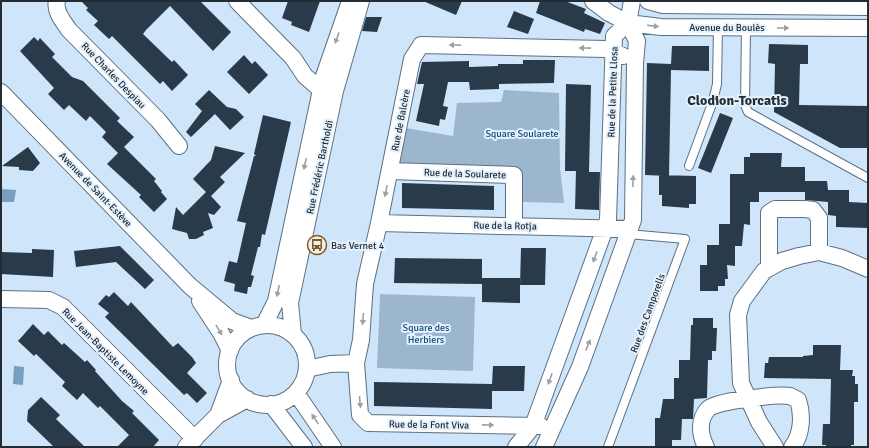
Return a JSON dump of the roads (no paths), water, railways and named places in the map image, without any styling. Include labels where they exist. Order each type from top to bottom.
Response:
[{"type":"street","name":"Rue Charles Despiau","points":[[57,1],[56,4],[60,17],[69,30],[158,120],[179,146]]},
{"type":"street","points":[[237,1],[293,58],[305,76],[327,86]]},
{"type":"street","name":"Rue Frédéric Bartholdi","points":[[258,327],[276,301],[327,86],[350,1]]},
{"type":"street","name":"Rue Frédéric Bartholdi","points":[[293,334],[290,303],[327,86],[345,50],[361,1]]},
{"type":"street","name":"Avenue du Boulès","points":[[593,1],[609,13],[628,23],[661,27],[868,28]]},
{"type":"street","points":[[544,447],[585,353],[633,220],[635,63],[637,41],[628,23],[632,1]]},
{"type":"street","points":[[648,1],[663,5],[868,7]]},
{"type":"street","name":"Rue de la Petite Llosa","points":[[516,447],[533,426],[608,220],[614,36],[628,23]]},
{"type":"street","name":"Rue de Balcère","points":[[356,363],[361,340],[365,284],[390,171],[412,59],[421,45],[606,49],[614,51],[635,63]]},
{"type":"street","name":"Avenue de Saint-Estève","points":[[1,92],[190,286],[232,321],[258,327]]},
{"type":"street","name":"Rue de la Soularete","points":[[390,171],[514,175],[514,226]]},
{"type":"street","points":[[769,267],[768,222],[769,213],[775,209],[805,208],[813,210],[819,218],[819,252]]},
{"type":"street","name":"Rue de la Rotja","points":[[378,228],[514,226],[628,234]]},
{"type":"street","name":"Rue de la Rotja","points":[[378,228],[604,232]]},
{"type":"street","points":[[775,447],[758,422],[742,383],[738,315],[742,301],[764,271],[782,261],[819,252],[842,258],[868,269]]},
{"type":"street","name":"Avenue de Saint-Estève","points":[[190,286],[221,333],[230,351]]},
{"type":"street","name":"Rue Jean-Baptiste Lemoyne","points":[[1,299],[49,300],[62,307],[190,443]]},
{"type":"street","points":[[258,327],[284,329],[293,334],[304,350],[307,369],[303,382],[296,393],[284,401],[271,404],[259,404],[247,399],[237,391],[230,380],[228,371],[230,351],[238,338],[258,327]]},
{"type":"street","points":[[307,369],[330,364],[356,363]]},
{"type":"street","name":"Rue de la Font Viva","points":[[356,363],[360,415],[368,423],[554,427]]},
{"type":"street","points":[[218,415],[230,380]]},
{"type":"street","points":[[296,393],[333,447]]},
{"type":"street","points":[[706,447],[700,435],[702,418],[708,408],[716,404],[749,399],[790,396],[798,400],[800,406],[800,435],[792,447]]},
{"type":"street","points":[[190,443],[218,415],[247,399]]},
{"type":"street","points":[[271,404],[304,447]]},
{"type":"lane","points":[[689,166],[713,101],[717,84],[718,27]]},
{"type":"lane","points":[[746,28],[745,105],[748,112],[868,178]]},
{"type":"lane","name":"Rue des Camporells","points":[[608,447],[685,239],[628,234]]},
{"type":"place","name":"Bas Vernet 4","points":[[317,245]]},
{"type":"district","name":"Clodion-Torcatis","points":[[737,100]]},
{"type":"park label","name":"Square Soularete","points":[[522,133]]},
{"type":"park label","name":"Square des Herbiers","points":[[426,332]]}]
